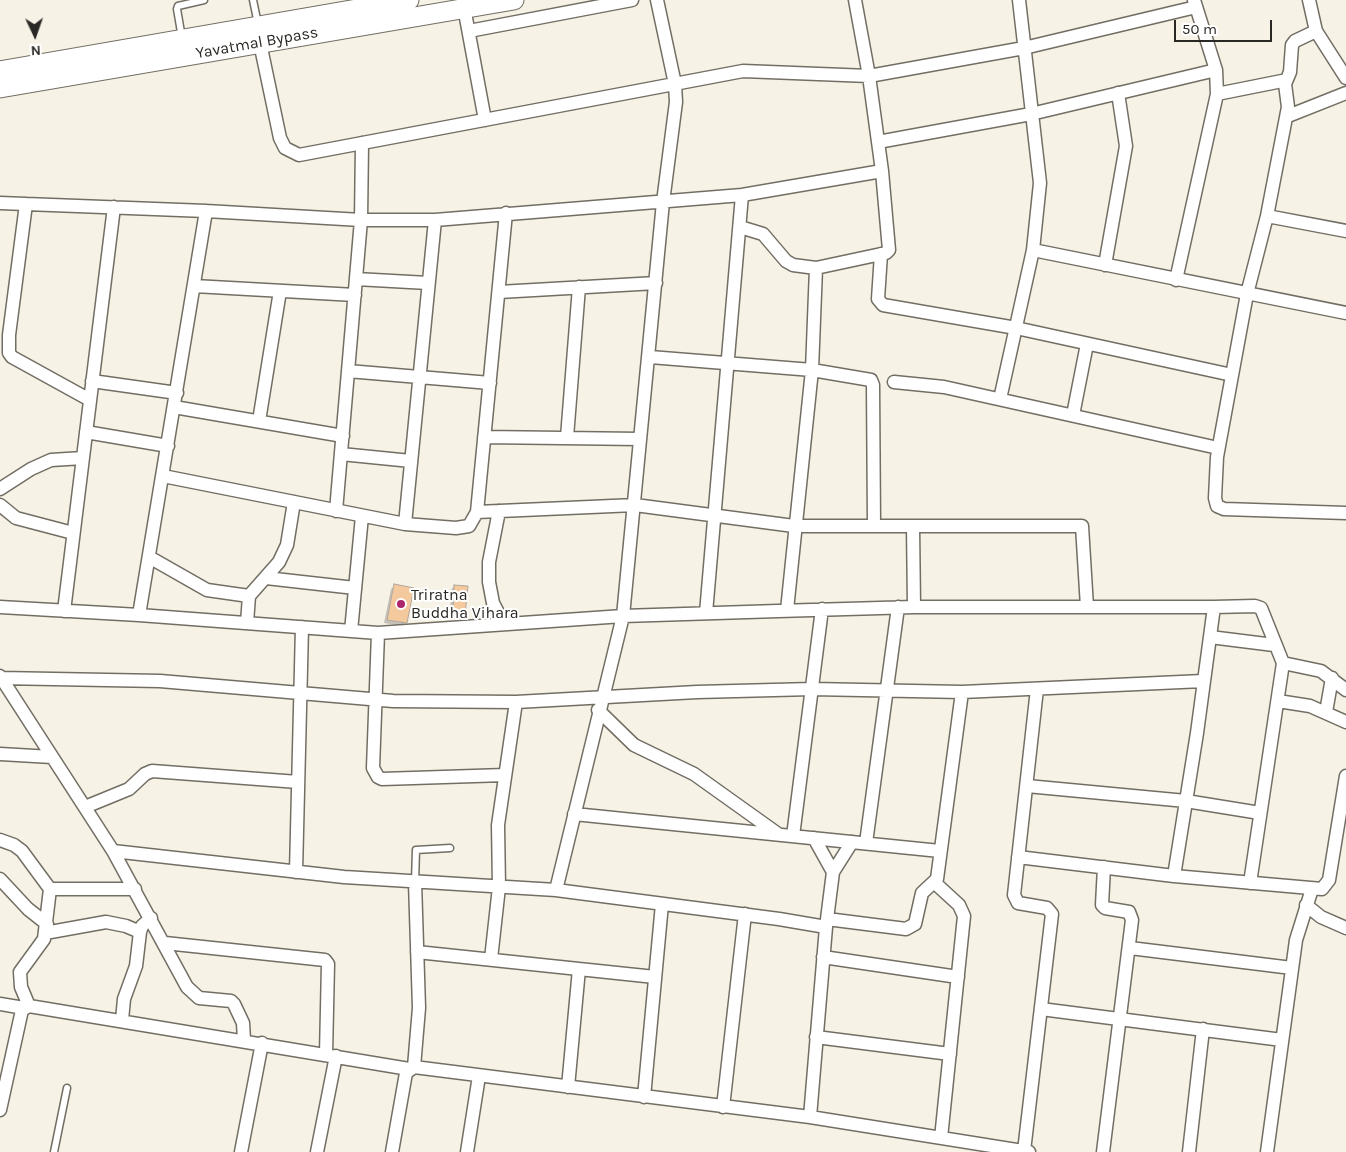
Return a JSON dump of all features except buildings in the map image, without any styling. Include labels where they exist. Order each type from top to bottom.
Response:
[{"type":"main road","name":"Yavatmal Bypass","points":[[0,88],[259,34],[383,2],[409,0]]},
{"type":"main road","name":"Yavatmal Bypass","points":[[0,71],[182,39],[259,34],[464,4],[514,0]]},
{"type":"street","points":[[469,31],[632,0]]},
{"type":"street","points":[[556,890],[622,616],[635,505],[664,202],[676,102],[675,84],[657,0]]},
{"type":"street","points":[[740,227],[763,234],[786,261],[793,265],[816,268],[881,254],[889,250],[882,171],[869,76],[855,0]]},
{"type":"street","points":[[1000,399],[1034,250],[1040,183],[1019,0]]},
{"type":"street","points":[[1309,0],[1316,31],[1346,78]]},
{"type":"street","points":[[259,34],[280,138],[285,148],[299,155],[743,71],[869,76],[1024,48],[1195,3],[1216,70],[1217,94],[1176,280]]},
{"type":"street","points":[[464,4],[485,120]]},
{"type":"street","points":[[1316,31],[1295,40],[1292,45],[1290,72],[1285,84],[1288,116],[1267,216],[1247,294],[1218,448],[1215,498],[1217,506],[1224,509],[1346,513]]},
{"type":"street","points":[[878,142],[1031,114],[1216,70]]},
{"type":"street","points":[[1217,94],[1276,81],[1285,84]]},
{"type":"street","points":[[1105,265],[1126,146],[1118,93]]},
{"type":"street","points":[[1288,116],[1346,93]]},
{"type":"street","points":[[336,511],[362,220],[362,143]]},
{"type":"street","points":[[0,204],[206,211],[362,220],[434,220],[742,195],[882,171]]},
{"type":"street","points":[[706,613],[742,195]]},
{"type":"street","points":[[26,204],[4,334],[12,357],[90,400]]},
{"type":"street","points":[[64,611],[114,208]]},
{"type":"street","points":[[139,615],[206,211]]},
{"type":"street","points":[[163,476],[405,524],[469,526],[477,512],[506,213]]},
{"type":"street","points":[[1267,216],[1346,231]]},
{"type":"street","points":[[405,524],[434,220]]},
{"type":"street","points":[[1034,250],[1346,314]]},
{"type":"street","points":[[881,254],[878,299],[883,305],[1016,328],[1232,375]]},
{"type":"street","points":[[787,610],[794,526],[812,370],[816,268]]},
{"type":"street","points":[[356,278],[428,283]]},
{"type":"street","points":[[499,292],[656,282]]},
{"type":"street","points":[[194,286],[355,295]]},
{"type":"street","points":[[567,437],[579,287]]},
{"type":"street","points":[[259,421],[280,291]]},
{"type":"street","points":[[1072,415],[1087,344]]},
{"type":"street","points":[[650,357],[727,365],[812,370],[867,378],[873,385],[874,526]]},
{"type":"street","points":[[348,370],[490,383]]},
{"type":"street","points":[[92,381],[176,392]]},
{"type":"street","points":[[894,382],[944,387],[1218,448]]},
{"type":"street","points":[[174,407],[342,436]]},
{"type":"street","points":[[86,432],[168,446]]},
{"type":"street","points":[[484,437],[640,439]]},
{"type":"street","points":[[341,454],[411,461]]},
{"type":"street","points":[[0,489],[31,469],[51,460],[83,458]]},
{"type":"street","points":[[247,623],[249,596],[279,562],[287,546],[294,502]]},
{"type":"street","points":[[477,512],[635,505],[794,526],[1082,526],[1087,607]]},
{"type":"street","points":[[499,511],[489,562],[489,582],[493,603],[504,624]]},
{"type":"street","points":[[2,512],[16,518],[74,533]]},
{"type":"street","points":[[351,631],[362,516]]},
{"type":"street","points":[[913,526],[914,607]]},
{"type":"street","points":[[149,557],[207,590],[249,596]]},
{"type":"street","points":[[266,578],[356,588]]},
{"type":"street","points":[[0,607],[139,615],[378,633],[622,616],[787,610],[898,607],[1255,606],[1261,608],[1264,612],[1274,645],[1283,663],[1250,883]]},
{"type":"street","points":[[866,843],[898,607]]},
{"type":"street","points":[[1174,876],[1214,607]]},
{"type":"street","points":[[793,836],[822,610]]},
{"type":"street","points":[[296,872],[302,627]]},
{"type":"street","points":[[378,633],[373,768],[378,777],[382,779],[505,775]]},
{"type":"street","points":[[1210,637],[1274,645]]},
{"type":"street","points":[[1283,663],[1306,666],[1332,678],[1346,690]]},
{"type":"street","points":[[0,677],[160,681],[377,700],[600,704],[697,692],[812,689],[962,692],[1204,681]]},
{"type":"street","points":[[0,677],[113,851],[194,995],[199,998],[230,1001],[234,1004],[243,1024],[244,1040]]},
{"type":"street","points":[[1326,712],[1332,678]]},
{"type":"street","points":[[0,1004],[122,1020],[411,1068],[810,1117],[1027,1152],[1052,914],[1047,908],[1015,900],[1037,689]]},
{"type":"street","points":[[113,851],[296,872],[414,882],[556,890],[745,914],[906,929],[912,927],[922,893],[935,883],[962,692]]},
{"type":"street","points":[[1278,700],[1310,706],[1346,722]]},
{"type":"street","points":[[491,959],[499,887],[497,840],[516,702]]},
{"type":"street","points":[[600,704],[634,745],[694,774],[778,834]]},
{"type":"street","points":[[0,754],[52,757]]},
{"type":"street","points":[[85,807],[129,789],[145,774],[152,771],[298,782]]},
{"type":"street","points":[[1018,857],[1174,876],[1322,889],[1329,880],[1346,776]]},
{"type":"street","points":[[1027,786],[1186,801],[1260,813]]},
{"type":"street","points":[[574,814],[940,851]]},
{"type":"street","points":[[814,838],[833,872]]},
{"type":"street","points":[[0,840],[14,845],[22,852],[50,888],[46,928],[40,947],[20,972],[21,987],[27,1007],[0,1110]]},
{"type":"street","points":[[810,1117],[826,923],[833,872],[852,842]]},
{"type":"street","points":[[1103,1152],[1130,948],[1131,915],[1129,912],[1102,906],[1104,867]]},
{"type":"street","points":[[0,879],[46,928]]},
{"type":"street","points":[[392,1152],[411,1068],[419,1020],[414,882]]},
{"type":"street","points":[[935,883],[963,910],[958,977],[940,1138]]},
{"type":"street","points":[[50,888],[135,889]]},
{"type":"street","points":[[1266,1152],[1296,940],[1312,889]]},
{"type":"street","points":[[644,1097],[662,904]]},
{"type":"street","points":[[1306,905],[1320,917],[1346,928]]},
{"type":"street","points":[[723,1107],[745,914]]},
{"type":"street","points":[[122,1020],[124,999],[136,966],[140,932],[142,926],[151,918]]},
{"type":"street","points":[[46,928],[106,922],[126,926],[140,932]]},
{"type":"street","points":[[165,943],[325,960],[328,964],[331,1055],[317,1152]]},
{"type":"street","points":[[1130,948],[1292,968]]},
{"type":"street","points":[[417,952],[656,976]]},
{"type":"street","points":[[823,957],[958,977]]},
{"type":"street","points":[[568,1087],[579,969]]},
{"type":"street","points":[[1041,1009],[1282,1040]]},
{"type":"street","points":[[1189,1152],[1203,1029]]},
{"type":"street","points":[[816,1037],[950,1054]]},
{"type":"street","points":[[240,1152],[262,1043]]},
{"type":"street","points":[[466,1152],[479,1076]]},
{"type":"lane","points":[[182,39],[178,6],[204,0]]},
{"type":"lane","points":[[253,0],[259,34]]},
{"type":"lane","points":[[414,882],[416,850],[450,848]]},
{"type":"lane","points":[[54,1152],[67,1088]]},
{"type":"place","name":"Triratna Buddha Vihara","points":[[401,604]]}]
